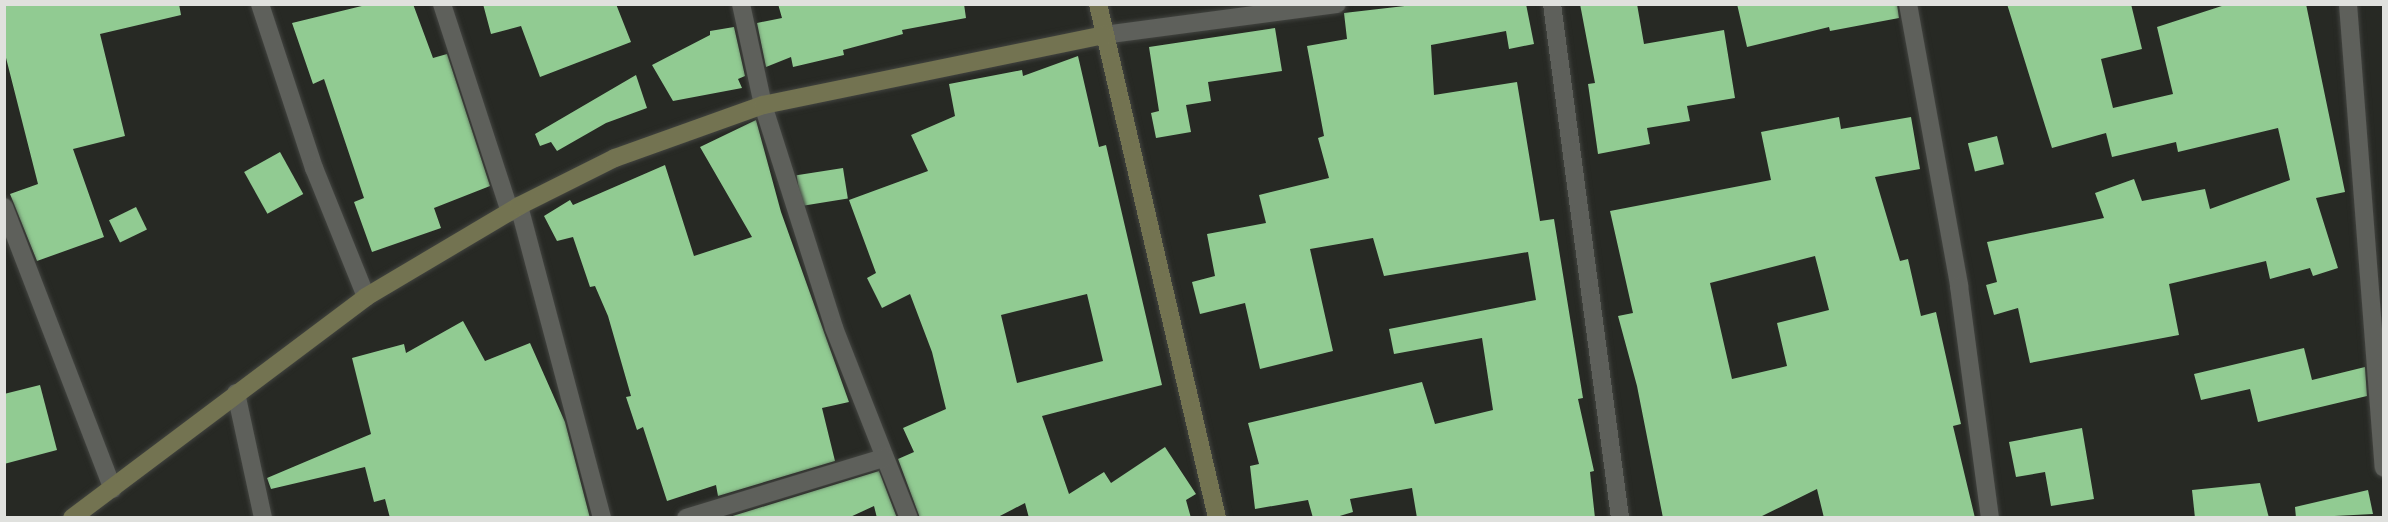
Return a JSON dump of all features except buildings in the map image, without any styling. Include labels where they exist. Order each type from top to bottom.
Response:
[{"type":"street","points":[[260,4],[314,168],[366,297]]},
{"type":"street","points":[[442,4],[514,209],[602,518]]},
{"type":"street","points":[[741,4],[763,105],[834,328],[909,518]]},
{"type":"street","points":[[1098,4],[1217,518]]},
{"type":"street","points":[[72,518],[366,297],[514,209],[615,158],[763,105],[1104,35],[1337,4]]},
{"type":"street","points":[[1552,4],[1620,518]]},
{"type":"street","points":[[1908,4],[1959,286],[1990,518]]},
{"type":"street","points":[[2348,4],[2384,468]]},
{"type":"street","points":[[4,207],[113,489]]},
{"type":"street","points":[[236,393],[263,518]]},
{"type":"street","points":[[686,518],[884,458]]}]
